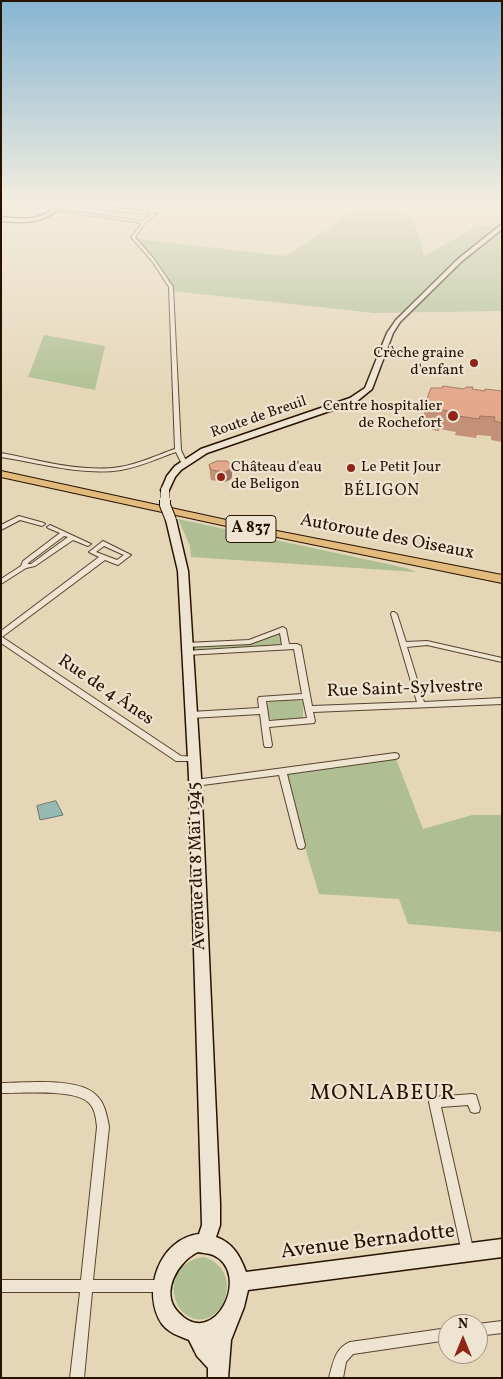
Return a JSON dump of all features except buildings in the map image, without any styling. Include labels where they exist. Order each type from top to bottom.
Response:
[{"type":"highway","name":"Autoroute des Oiseaux","points":[[1,468],[278,528],[502,572]]},
{"type":"highway","name":"Autoroute des Oiseaux","points":[[1,474],[276,534],[502,579]]},
{"type":"street","points":[[159,268],[171,287],[178,450],[184,463]]},
{"type":"street","name":"Route de Breuil","points":[[165,490],[171,476],[184,463],[204,451],[353,400],[362,395],[372,382],[390,333],[398,321],[452,268]]},
{"type":"street","points":[[1,454],[88,469],[108,470],[130,467],[178,450]]},
{"type":"street","name":"Avenue du 8 Mai 1945","points":[[165,490],[165,505],[178,544],[183,571],[186,649],[194,759],[211,1204],[211,1225],[205,1243]]},
{"type":"street","points":[[1,528],[18,518],[42,524]]},
{"type":"street","points":[[50,527],[88,544]]},
{"type":"street","points":[[24,567],[25,562],[64,533]]},
{"type":"street","points":[[1,582],[24,567],[33,565],[72,537]]},
{"type":"street","points":[[103,544],[128,555],[118,563],[104,557],[92,552],[103,544]]},
{"type":"street","points":[[1,637],[104,557]]},
{"type":"street","points":[[394,614],[421,704]]},
{"type":"street","points":[[186,649],[250,642],[283,628],[286,647]]},
{"type":"street","name":"Rue de 4 Ânes","points":[[1,637],[179,759],[194,759]]},
{"type":"street","points":[[404,645],[427,643],[502,660]]},
{"type":"street","points":[[186,649],[297,646],[311,721],[265,724]]},
{"type":"street","points":[[268,746],[262,699],[306,696]]},
{"type":"street","name":"Rue Saint-Sylvestre","points":[[309,709],[502,701]]},
{"type":"street","points":[[190,715],[263,712]]},
{"type":"street","points":[[195,783],[394,756]]},
{"type":"street","points":[[282,771],[301,845]]},
{"type":"street","points":[[1,1088],[76,1089],[91,1096],[98,1105],[102,1116],[103,1127],[77,1378]]},
{"type":"street","points":[[468,1253],[434,1102],[472,1099],[474,1108]]},
{"type":"street","points":[[218,1371],[225,1326],[231,1314],[239,1293],[238,1272],[228,1255],[213,1245],[205,1243],[190,1245],[176,1254],[166,1268],[162,1286],[165,1307],[170,1317],[185,1330],[194,1332],[215,1329],[231,1314]]},
{"type":"street","name":"Avenue Bernadotte","points":[[239,1282],[468,1253],[501,1251]]},
{"type":"street","points":[[1,1286],[162,1286]]},
{"type":"street","points":[[488,1329],[502,1327]]},
{"type":"street","points":[[194,1332],[218,1371]]},
{"type":"street","points":[[336,1378],[340,1359],[350,1348],[438,1335]]},
{"type":"green space","points":[[157,268],[502,268],[502,311],[374,313],[172,291]]},
{"type":"green space","points":[[44,335],[105,346],[95,390],[28,377]]},
{"type":"green space","points":[[178,519],[406,568],[416,572],[191,557],[190,546]]},
{"type":"green space","points":[[283,629],[286,647],[186,653],[186,645],[250,642]]},
{"type":"green space","points":[[298,700],[303,702],[303,718],[276,721],[268,718],[267,704],[269,702]]},
{"type":"green space","points":[[395,756],[423,829],[472,815],[502,815],[502,932],[408,924],[399,899],[319,894],[282,771]]},
{"type":"green space","points":[[204,1257],[217,1264],[225,1275],[227,1287],[225,1299],[219,1309],[211,1317],[200,1319],[188,1316],[178,1306],[174,1283],[176,1276],[184,1265],[197,1258]]},
{"type":"water","points":[[56,801],[63,815],[40,820],[37,806]]},
{"type":"place","name":"Crèche graine d'enfant","points":[[474,363]]},
{"type":"place","name":"Centre hospitalier de Rochefort","points":[[453,416]]},
{"type":"place","name":"Le Petit Jour","points":[[351,468]]},
{"type":"place","name":"Château d'eau de Beligon","points":[[221,477]]},
{"type":"district","name":"BÉLIGON","points":[[382,492]]},
{"type":"district","name":"MONLABEUR","points":[[383,1095]]}]
